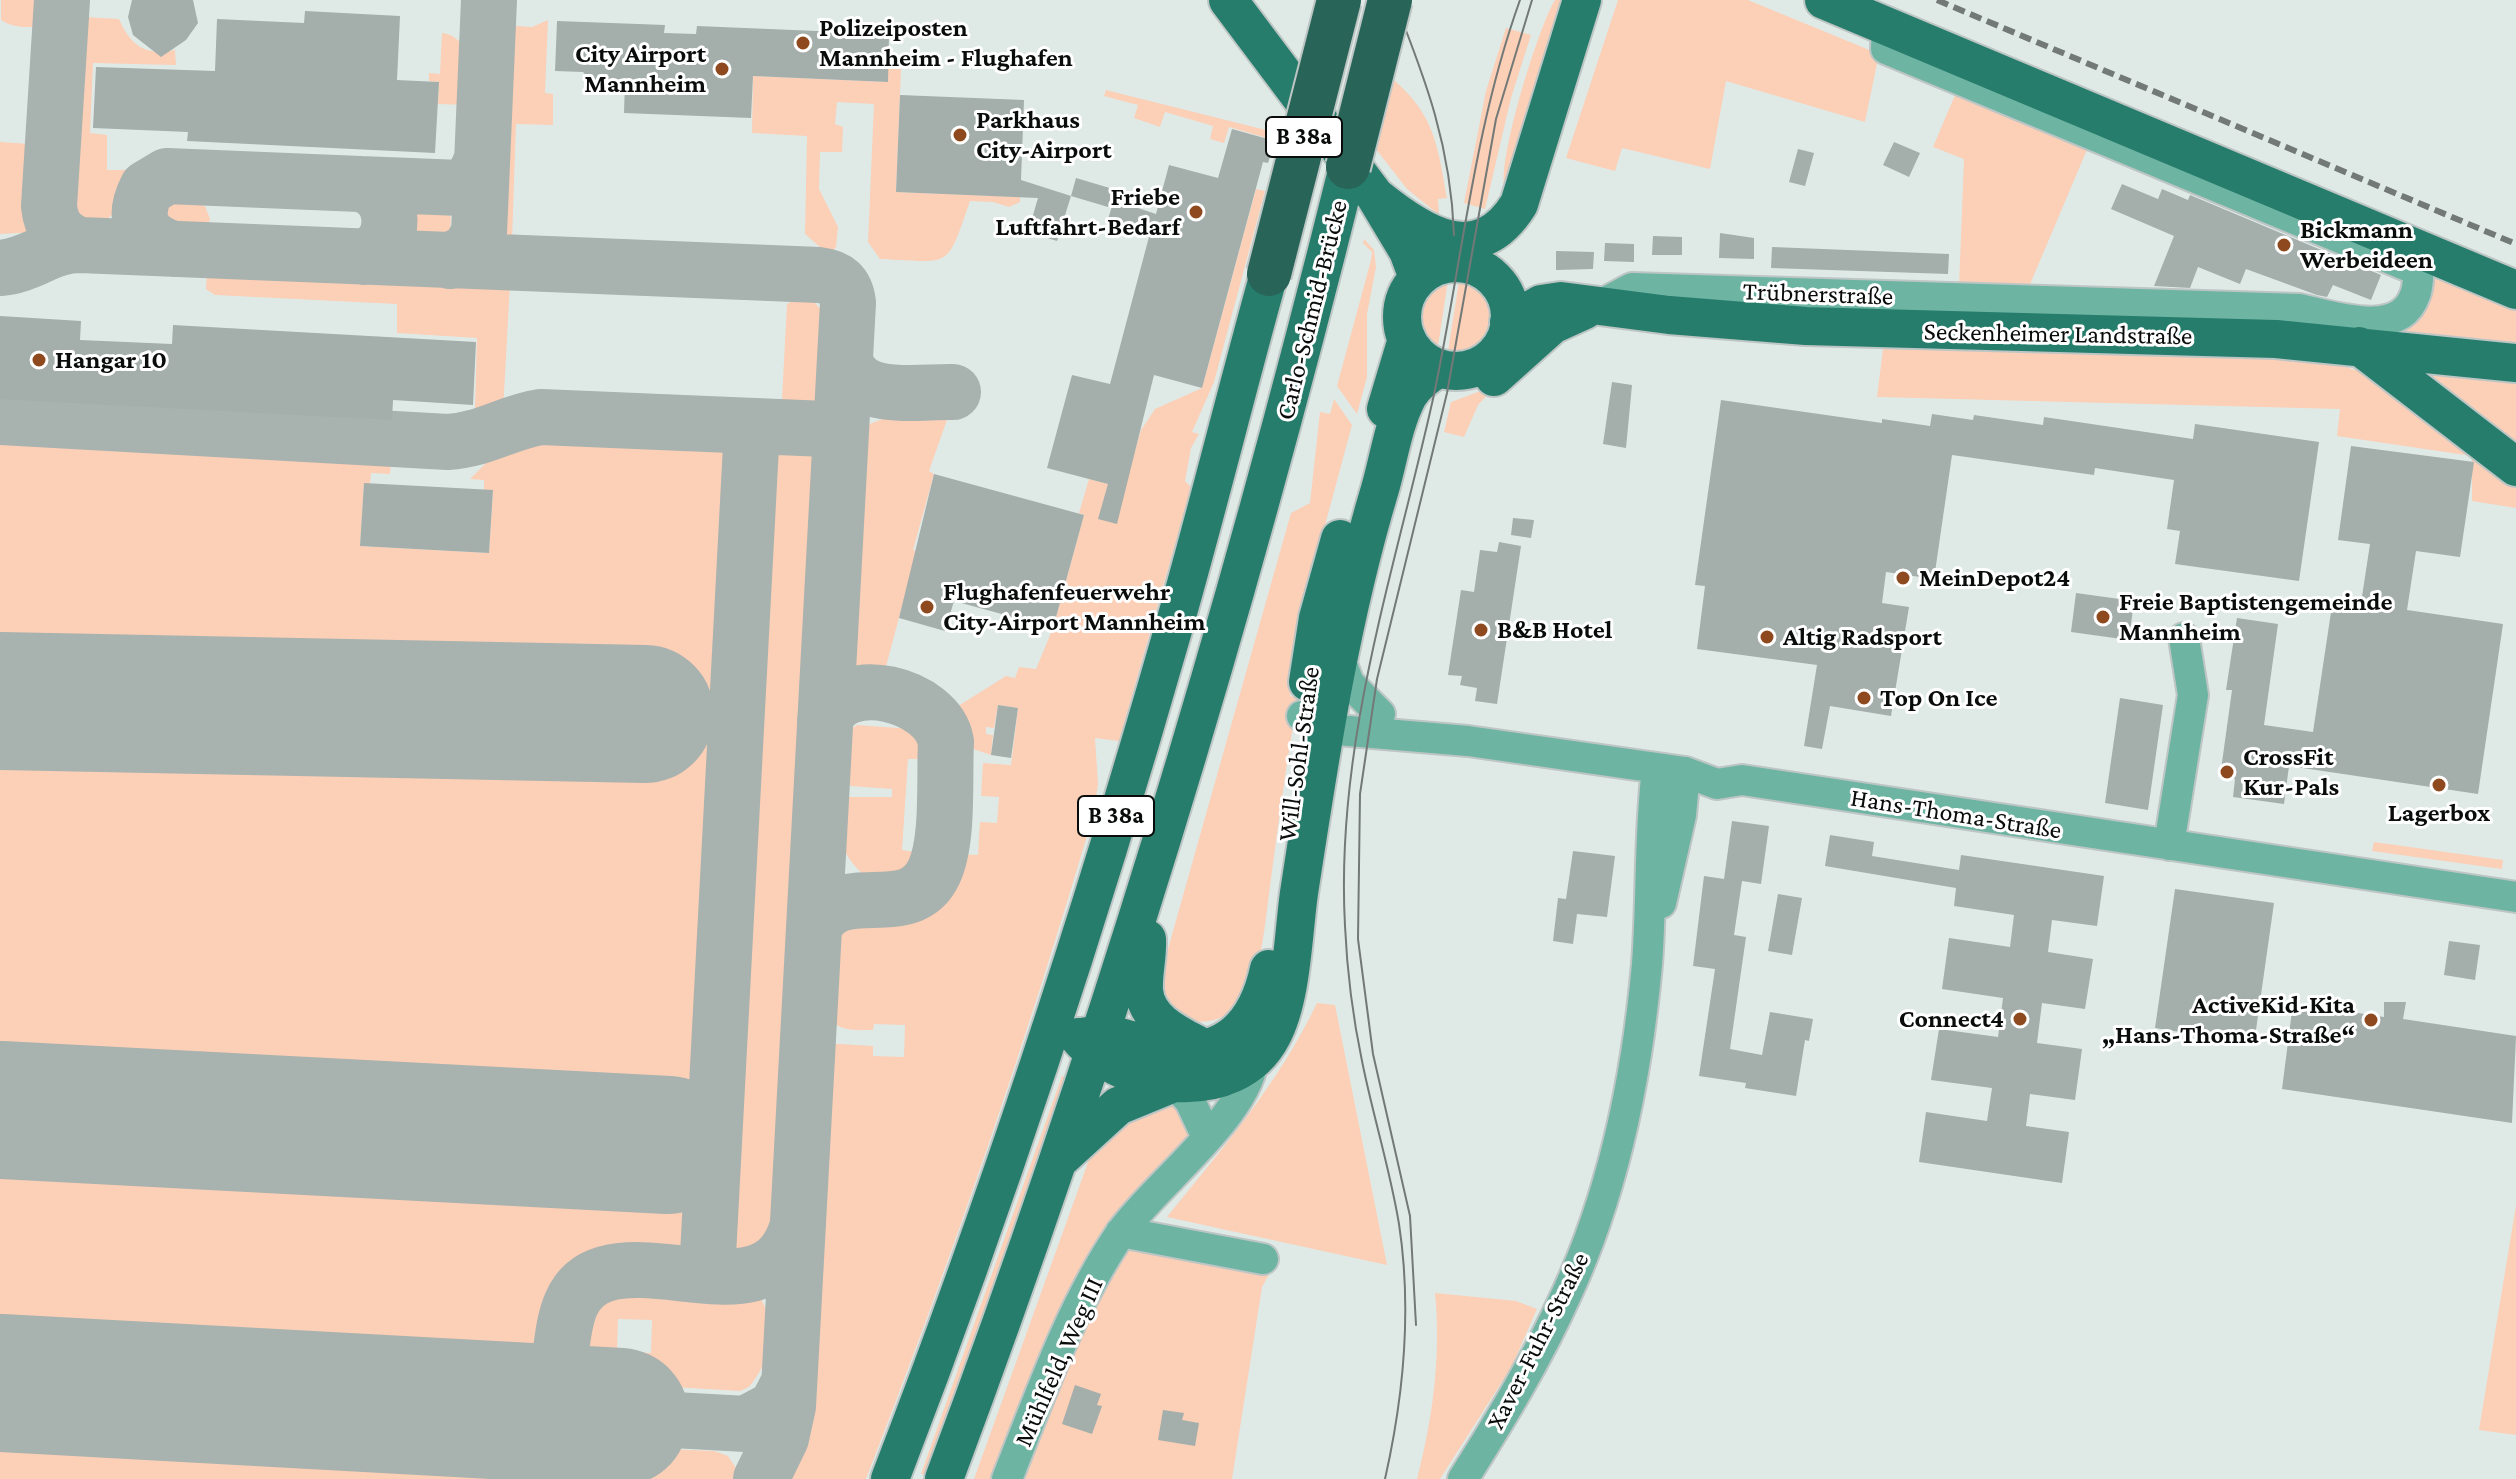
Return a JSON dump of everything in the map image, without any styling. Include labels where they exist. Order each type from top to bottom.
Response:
[{"type":"highway","name":"Carlo-Schmid-Brücke","points":[[1269,274],[1339,0]]},
{"type":"highway","name":"Carlo-Schmid-Brücke","points":[[1377,200],[1390,0]]},
{"type":"main road","points":[[1228,0],[1377,200],[1448,271],[1491,276],[1506,297],[1509,322],[1502,344],[1486,362],[1463,370],[1439,368],[1416,354],[1407,339],[1402,321],[1404,302],[1448,271],[1505,246],[1582,0]]},
{"type":"main road","points":[[1824,0],[2171,146],[2215,134],[2234,172],[2418,260],[2516,290]]},
{"type":"main road","points":[[1377,200],[1443,238],[1473,242],[1496,233],[1519,204]]},
{"type":"main road","points":[[1377,200],[1393,279],[1383,324],[1387,406]]},
{"type":"main road","name":"Carlo-Schmid-Brücke","points":[[1143,903],[1280,433],[1377,200]]},
{"type":"main road","name":"Carlo-Schmid-Brücke","points":[[1061,1003],[1173,630],[1269,274]]},
{"type":"main road","name":"Seckenheimer Landstraße","points":[[1509,322],[1541,304],[1561,301],[1669,315],[1806,326],[2276,339],[2516,363]]},
{"type":"main road","points":[[1388,463],[1432,402],[1493,377],[1552,325],[1600,305]]},
{"type":"main road","name":"Will-Sohl-Straße","points":[[1253,1061],[1272,1037],[1283,1001],[1318,718],[1318,618],[1337,548],[1407,339]]},
{"type":"main road","points":[[2357,345],[2514,464]]},
{"type":"main road","name":"Will-Sohl-Straße","points":[[1092,1042],[1119,1034],[1161,1048],[1202,1048],[1234,1036],[1254,1013],[1265,985],[1277,931],[1318,718],[1338,654],[1396,424],[1410,393],[1439,368]]},
{"type":"main road","points":[[1143,903],[1148,957],[1144,993],[1149,1005],[1168,1029],[1202,1048]]},
{"type":"main road","name":"B 38a","points":[[944,1479],[1059,1160],[1092,1042],[1143,903]]},
{"type":"main road","points":[[1061,1003],[1092,1042],[1174,1083]]},
{"type":"main road","name":"B 38a","points":[[890,1479],[961,1294],[1061,1003]]},
{"type":"main road","points":[[1044,1054],[1092,1042]]},
{"type":"main road","points":[[1059,1160],[1118,1106],[1174,1083],[1226,1077],[1253,1061]]},
{"type":"street","points":[[1887,26],[1886,49],[2418,260]]},
{"type":"street","name":"Trübnerstraße","points":[[1600,305],[1632,288],[2299,309],[2358,321],[2384,321],[2406,310],[2416,294],[2418,260]]},
{"type":"street","points":[[2169,845],[2193,695],[2184,638]]},
{"type":"street","name":"Hans-Thoma-Straße","points":[[1338,654],[1349,683],[1380,714]]},
{"type":"street","name":"Hans-Thoma-Straße","points":[[1318,718],[1380,714],[1468,741]]},
{"type":"street","name":"Hans-Thoma-Straße","points":[[1318,718],[1671,771],[1717,784],[1742,780],[2516,897]]},
{"type":"street","name":"Xaver-Fuhr-Straße","points":[[1463,1479],[1517,1394],[1584,1253],[1619,1139],[1631,1079],[1671,771]]},
{"type":"street","points":[[1253,1061],[1254,1013]]},
{"type":"street","name":"Mühlfeld, Weg III","points":[[1007,1479],[1079,1304],[1121,1232],[1207,1137],[1241,1094],[1253,1061]]},
{"type":"street","points":[[1174,1083],[1190,1101],[1207,1137]]},
{"type":"street","points":[[1121,1232],[1263,1259]]},
{"type":"shaded area","points":[[1,0],[47,0],[46,22],[30,27],[6,23],[1,20]]},
{"type":"shaded area","points":[[1555,0],[1569,0],[1505,189],[1504,174],[1513,124],[1539,36]]},
{"type":"shaded area","points":[[1618,0],[1748,0],[1879,54],[1865,122],[1726,81],[1710,169],[1622,148],[1615,171],[1566,158]]},
{"type":"shaded area","points":[[85,17],[119,19],[140,47],[155,51],[175,50],[176,65],[93,63],[90,133],[107,135],[107,170],[126,170],[122,207],[102,223],[75,216],[61,194],[64,95],[79,23]]},
{"type":"shaded area","points":[[548,20],[545,93],[553,94],[553,125],[516,124],[512,240],[502,233],[495,218],[506,31],[517,26],[532,27]]},
{"type":"shaded area","points":[[1506,28],[1531,35],[1511,98],[1485,209],[1464,203],[1486,91]]},
{"type":"shaded area","points":[[442,33],[461,43],[465,52],[469,73],[467,105],[438,104],[439,82],[429,81],[429,73],[440,74]]},
{"type":"shaded area","points":[[888,67],[901,69],[896,192],[1020,197],[1020,202],[1009,207],[993,202],[970,201],[950,251],[934,260],[880,259],[868,242],[874,104],[837,102],[835,124],[843,127],[842,152],[820,152],[819,189],[838,227],[836,247],[829,255],[805,234],[807,136],[752,133],[753,76],[887,82]]},
{"type":"shaded area","points":[[1383,71],[1413,99],[1436,142],[1447,198],[1438,199],[1439,215],[1407,189],[1365,135]]},
{"type":"shaded area","points":[[1958,88],[2089,145],[2028,289],[1959,287],[1964,159],[1933,147]]},
{"type":"shaded area","points":[[1106,90],[1278,133],[1277,141],[1229,127],[1224,143],[1210,139],[1213,126],[1165,112],[1160,127],[1134,118],[1138,105],[1104,96]]},
{"type":"shaded area","points":[[0,142],[30,144],[41,155],[37,232],[0,234]]},
{"type":"shaded area","points":[[1256,189],[1265,191],[1214,382],[1192,432],[1199,434],[1191,448],[1185,481],[1190,486],[1189,495],[1119,741],[1095,738],[1098,784],[1093,816],[1015,1067],[928,1315],[866,1479],[783,1479],[800,1434],[823,1043],[873,1046],[873,1056],[904,1057],[905,1025],[874,1024],[873,1030],[857,1030],[846,1029],[832,1021],[825,1000],[825,986],[828,956],[836,931],[856,914],[919,906],[933,897],[946,881],[957,854],[978,855],[980,822],[997,823],[999,797],[981,796],[983,763],[1011,765],[1018,708],[998,705],[994,728],[986,727],[986,734],[993,735],[991,755],[961,745],[955,708],[1006,676],[1015,678],[1019,667],[1036,669],[1053,628],[1084,515],[1079,513],[1089,479],[1124,488],[1141,430],[1155,409],[1202,388]]},
{"type":"shaded area","points":[[168,198],[205,206],[210,219],[206,229],[190,234],[168,226],[158,208]]},
{"type":"shaded area","points":[[415,211],[444,212],[451,217],[449,241],[439,246],[409,242],[403,234],[403,221]]},
{"type":"shaded area","points":[[1364,239],[1374,250],[1376,267],[1367,314],[1367,377],[1357,414],[1337,386],[1371,260],[1372,252],[1363,243]]},
{"type":"shaded area","points":[[223,262],[483,268],[498,272],[510,283],[503,412],[475,408],[477,338],[397,333],[397,304],[215,295],[206,289],[207,272]]},
{"type":"shaded area","points":[[2429,266],[2516,304],[2516,350],[2369,330]]},
{"type":"shaded area","points":[[1449,274],[1437,353],[1420,332],[1416,309],[1426,289]]},
{"type":"shaded area","points":[[1460,275],[1483,287],[1495,306],[1496,318],[1494,329],[1479,350],[1447,357]]},
{"type":"shaded area","points":[[806,293],[832,322],[827,409],[819,414],[795,413],[782,399],[787,304]]},
{"type":"shaded area","points":[[1883,349],[2259,355],[2337,364],[2364,373],[2516,483],[2516,508],[2472,501],[2472,456],[2337,436],[2340,409],[1877,397]]},
{"type":"shaded area","points":[[2403,365],[2516,377],[2516,447]]},
{"type":"shaded area","points":[[1497,385],[1478,405],[1464,437],[1444,432],[1451,402]]},
{"type":"shaded area","points":[[1334,399],[1352,425],[1317,555],[1290,696],[1298,698],[1260,956],[1253,981],[1243,1000],[1230,1013],[1214,1020],[1198,1022],[1184,1018],[1172,1008],[1164,992],[1162,970],[1291,513],[1310,503],[1320,412],[1330,414]]},
{"type":"shaded area","points":[[949,414],[929,471],[934,474],[913,550],[970,565],[913,565],[884,674],[863,675],[845,649],[857,429],[885,418]]},
{"type":"shaded area","points":[[523,432],[806,445],[825,463],[787,1164],[770,1240],[731,1258],[709,1261],[644,1254],[596,1259],[576,1270],[562,1284],[553,1301],[538,1351],[532,1364],[523,1372],[0,1344],[0,433],[392,448],[390,474],[371,473],[370,484],[364,484],[360,546],[489,553],[493,491],[484,490],[484,480],[470,479],[512,437]]},
{"type":"shaded area","points":[[857,725],[912,729],[921,746],[920,759],[908,759],[902,850],[915,852],[905,873],[874,881],[864,875],[849,857],[836,824],[835,801],[839,797],[892,797],[892,789],[850,786],[836,772],[839,737]]},
{"type":"shaded area","points":[[2374,842],[2503,860],[2502,869],[2372,851]]},
{"type":"shaded area","points":[[1317,1003],[1335,1005],[1387,1265],[1167,1217],[1267,1088]]},
{"type":"shaded area","points":[[1062,1076],[1067,1078],[926,1474],[921,1474]]},
{"type":"shaded area","points":[[1167,1097],[1192,1120],[1186,1140],[999,1479],[974,1479],[1091,1154],[1110,1123]]},
{"type":"shaded area","points":[[2516,1205],[2516,1435],[2479,1430]]},
{"type":"shaded area","points":[[1131,1239],[1272,1269],[1262,1287],[1232,1479],[1020,1479],[1089,1317]]},
{"type":"shaded area","points":[[630,1286],[748,1292],[761,1299],[769,1322],[770,1344],[757,1377],[749,1387],[740,1391],[622,1384],[621,1380],[578,1377],[586,1317],[600,1295]],"holes":[[[618,1319],[652,1320],[651,1353],[617,1351]]]},
{"type":"shaded area","points":[[1435,1293],[1516,1301],[1537,1309],[1512,1366],[1440,1479],[1417,1479],[1434,1387],[1437,1340]]},
{"type":"shaded area","points":[[0,1420],[617,1452],[618,1447],[714,1451],[728,1456],[736,1468],[734,1479],[0,1479]]},
{"type":"building","points":[[132,0],[193,0],[198,23],[186,40],[161,57],[133,35],[128,17]]},
{"type":"building","points":[[305,11],[400,16],[397,80],[439,82],[435,153],[187,141],[188,132],[93,128],[96,67],[215,71],[217,19],[304,23]]},
{"type":"building","name":"City Airport Mannheim","points":[[557,21],[665,25],[664,33],[696,34],[697,26],[889,34],[888,82],[753,76],[751,118],[624,113],[625,81],[590,80],[583,72],[555,71]]},
{"type":"building","name":"Parkhaus City-Airport","points":[[900,95],[1024,100],[1021,180],[1071,196],[1057,241],[1028,232],[1038,198],[896,192]]},
{"type":"building","points":[[1232,129],[1275,141],[1268,163],[1263,162],[1202,388],[1154,375],[1117,524],[1098,519],[1108,484],[1047,468],[1072,375],[1110,384],[1150,233],[1108,219],[1114,200],[1156,214],[1169,165],[1218,178]]},
{"type":"building","points":[[1894,142],[1920,153],[1909,177],[1883,165]]},
{"type":"building","points":[[1798,149],[1814,153],[1805,186],[1789,182]]},
{"type":"building","points":[[1076,178],[1113,189],[1108,207],[1071,196]]},
{"type":"building","points":[[2122,184],[2158,199],[2162,189],[2188,200],[2190,195],[2381,275],[2371,300],[2333,285],[2327,297],[2317,295],[2246,269],[2240,284],[2198,267],[2190,288],[2154,286],[2174,236],[2111,209]]},
{"type":"building","points":[[1720,233],[1754,238],[1754,259],[1719,258]]},
{"type":"building","points":[[1653,236],[1682,237],[1682,255],[1652,255]]},
{"type":"building","points":[[1605,243],[1634,244],[1634,262],[1604,261]]},
{"type":"building","points":[[1772,247],[1949,254],[1948,274],[1771,268]]},
{"type":"building","points":[[1556,251],[1594,252],[1593,269],[1556,270]]},
{"type":"building","points":[[0,316],[81,321],[80,340],[172,344],[173,325],[476,342],[473,405],[393,400],[392,420],[0,399]]},
{"type":"building","points":[[1612,382],[1632,385],[1626,448],[1603,444]]},
{"type":"building","points":[[1721,400],[1882,423],[1882,419],[1930,426],[1932,414],[1973,420],[1974,415],[2043,425],[2044,417],[2193,439],[2195,424],[2319,442],[2299,581],[2175,564],[2180,531],[2167,529],[2174,480],[2095,468],[2094,475],[1952,455],[1934,579],[1886,572],[1882,603],[1909,607],[1891,716],[1830,706],[1822,749],[1804,746],[1817,665],[1697,649],[1705,586],[1695,585]]},
{"type":"building","points":[[2351,446],[2474,462],[2460,557],[2416,551],[2407,610],[2503,624],[2478,794],[2289,766],[2284,804],[2233,797],[2235,779],[2220,777],[2232,690],[2226,690],[2237,618],[2278,624],[2264,725],[2313,732],[2333,599],[2361,603],[2370,544],[2338,540]]},
{"type":"building","points":[[934,474],[1084,515],[1053,628],[954,601],[945,631],[899,618]]},
{"type":"building","points":[[364,483],[493,490],[489,553],[360,546]]},
{"type":"building","points":[[1513,518],[1534,520],[1531,538],[1511,535]]},
{"type":"building","name":"B&B Hotel","points":[[1499,542],[1521,546],[1497,704],[1475,701],[1477,688],[1460,685],[1462,676],[1448,675],[1461,590],[1474,592],[1480,550],[1497,552]]},
{"type":"building","name":"Freie Baptistengemeinde Mannheim","points":[[2076,593],[2134,601],[2129,640],[2071,632]]},
{"type":"building","points":[[2120,698],[2163,705],[2148,810],[2105,803]]},
{"type":"building","points":[[998,705],[1018,708],[1011,758],[991,755]]},
{"type":"building","points":[[1732,821],[1769,826],[1761,884],[1742,881],[1734,935],[1746,937],[1730,1049],[1762,1055],[1770,1012],[1813,1019],[1809,1041],[1805,1040],[1796,1096],[1745,1088],[1746,1083],[1699,1076],[1715,969],[1693,966],[1704,876],[1724,879]]},
{"type":"building","name":"Connect4","points":[[1830,835],[1874,842],[1872,856],[1959,870],[1961,855],[2104,876],[2097,926],[2052,920],[2048,952],[2093,959],[2085,1009],[2042,1003],[2037,1043],[2082,1049],[2075,1100],[2030,1094],[2026,1126],[2069,1132],[2062,1183],[1919,1162],[1926,1112],[1987,1121],[1992,1088],[1931,1080],[1939,1029],[1998,1037],[2003,998],[1942,989],[1949,938],[2010,947],[2014,915],[1954,906],[1956,888],[1825,866]]},
{"type":"building","points":[[1573,851],[1615,856],[1607,917],[1577,914],[1573,944],[1553,941],[1558,898],[1566,899]]},
{"type":"building","points":[[2175,889],[2274,903],[2254,1044],[2155,1028]]},
{"type":"building","points":[[1778,894],[1802,898],[1792,955],[1768,951]]},
{"type":"building","points":[[2449,941],[2480,945],[2475,980],[2444,975]]},
{"type":"building","points":[[2384,1002],[2406,1002],[2403,1019],[2516,1036],[2512,1123],[2282,1089],[2293,1003],[2384,1017]]},
{"type":"building","points":[[1075,1385],[1101,1394],[1097,1405],[1102,1406],[1092,1434],[1062,1424]]},
{"type":"building","points":[[1163,1410],[1184,1413],[1182,1420],[1199,1423],[1195,1446],[1158,1440]]},
{"type":"taxiway","points":[[62,0],[49,206],[58,231],[80,245]]},
{"type":"taxiway","points":[[450,261],[469,251],[479,233],[489,0]]},
{"type":"taxiway","points":[[360,184],[461,188],[473,180],[482,160]]},
{"type":"taxiway","points":[[174,249],[147,234],[140,219],[142,199],[147,188],[167,176],[360,184],[381,197],[389,219],[384,242],[364,257]]},
{"type":"taxiway","points":[[0,268],[21,264],[59,248],[80,245],[819,275],[836,280],[843,287],[848,303],[788,1406],[781,1438],[761,1479]]},
{"type":"taxiway","points":[[845,360],[851,374],[875,389],[906,393],[953,392]]},
{"type":"taxiway","points":[[0,417],[448,442],[473,438],[541,417],[826,429],[840,445]]},
{"type":"taxiway","points":[[707,1274],[752,427]]},
{"type":"taxiway","points":[[814,928],[825,912],[839,904],[908,896],[923,888],[939,859],[945,809],[946,742],[939,725],[926,711],[889,694],[869,692],[850,696],[835,705],[825,720]]},
{"type":"taxiway","points":[[668,1145],[713,1148]]},
{"type":"taxiway","points":[[510,1410],[537,1406],[551,1393],[557,1377],[567,1317],[574,1299],[586,1284],[605,1274],[631,1270],[743,1275],[766,1268],[785,1252],[798,1225]]},
{"type":"taxiway","points":[[620,1417],[746,1424],[776,1408],[789,1383]]},
{"type":"runway","points":[[0,701],[645,714]]},
{"type":"runway","points":[[0,1110],[668,1145]]},
{"type":"runway","points":[[0,1383],[620,1417]]},
{"type":"tram line","points":[[1394,0],[1435,114],[1448,172],[1454,235]]},
{"type":"tram line","points":[[1385,1479],[1401,1384],[1405,1288],[1399,1224],[1362,1061],[1349,977],[1344,858],[1349,791],[1371,660],[1433,399],[1479,148],[1520,0]]},
{"type":"tram line","points":[[1416,1325],[1410,1216],[1373,1054],[1358,939],[1360,794],[1377,679],[1447,393],[1496,119],[1532,0]]},
{"type":"railway","points":[[1937,0],[2516,244]]},
{"type":"place","name":"Polizeiposten Mannheim - Flughafen","points":[[803,43]]},
{"type":"place","name":"City Airport Mannheim","points":[[722,69]]},
{"type":"place","name":"Parkhaus City-Airport","points":[[960,135]]},
{"type":"place","name":"Friebe Luftfahrt-Bedarf","points":[[1196,212]]},
{"type":"place","name":"Bickmann Werbeideen","points":[[2284,245]]},
{"type":"place","name":"Hangar 10","points":[[39,360]]},
{"type":"place","name":"MeinDepot24","points":[[1903,578]]},
{"type":"place","name":"Flughafenfeuerwehr City-Airport Mannheim","points":[[927,607]]},
{"type":"place","name":"Freie Baptistengemeinde Mannheim","points":[[2103,617]]},
{"type":"place","name":"B&B Hotel","points":[[1481,630]]},
{"type":"place","name":"Altig Radsport","points":[[1767,637]]},
{"type":"place","name":"Top On Ice","points":[[1864,698]]},
{"type":"place","name":"CrossFit Kur-Pals","points":[[2227,772]]},
{"type":"place","name":"Lagerbox","points":[[2439,785]]},
{"type":"place","name":"Connect4","points":[[2020,1019]]},
{"type":"place","name":"ActiveKid-Kita „Hans-Thoma-Straße“","points":[[2371,1020]]}]
